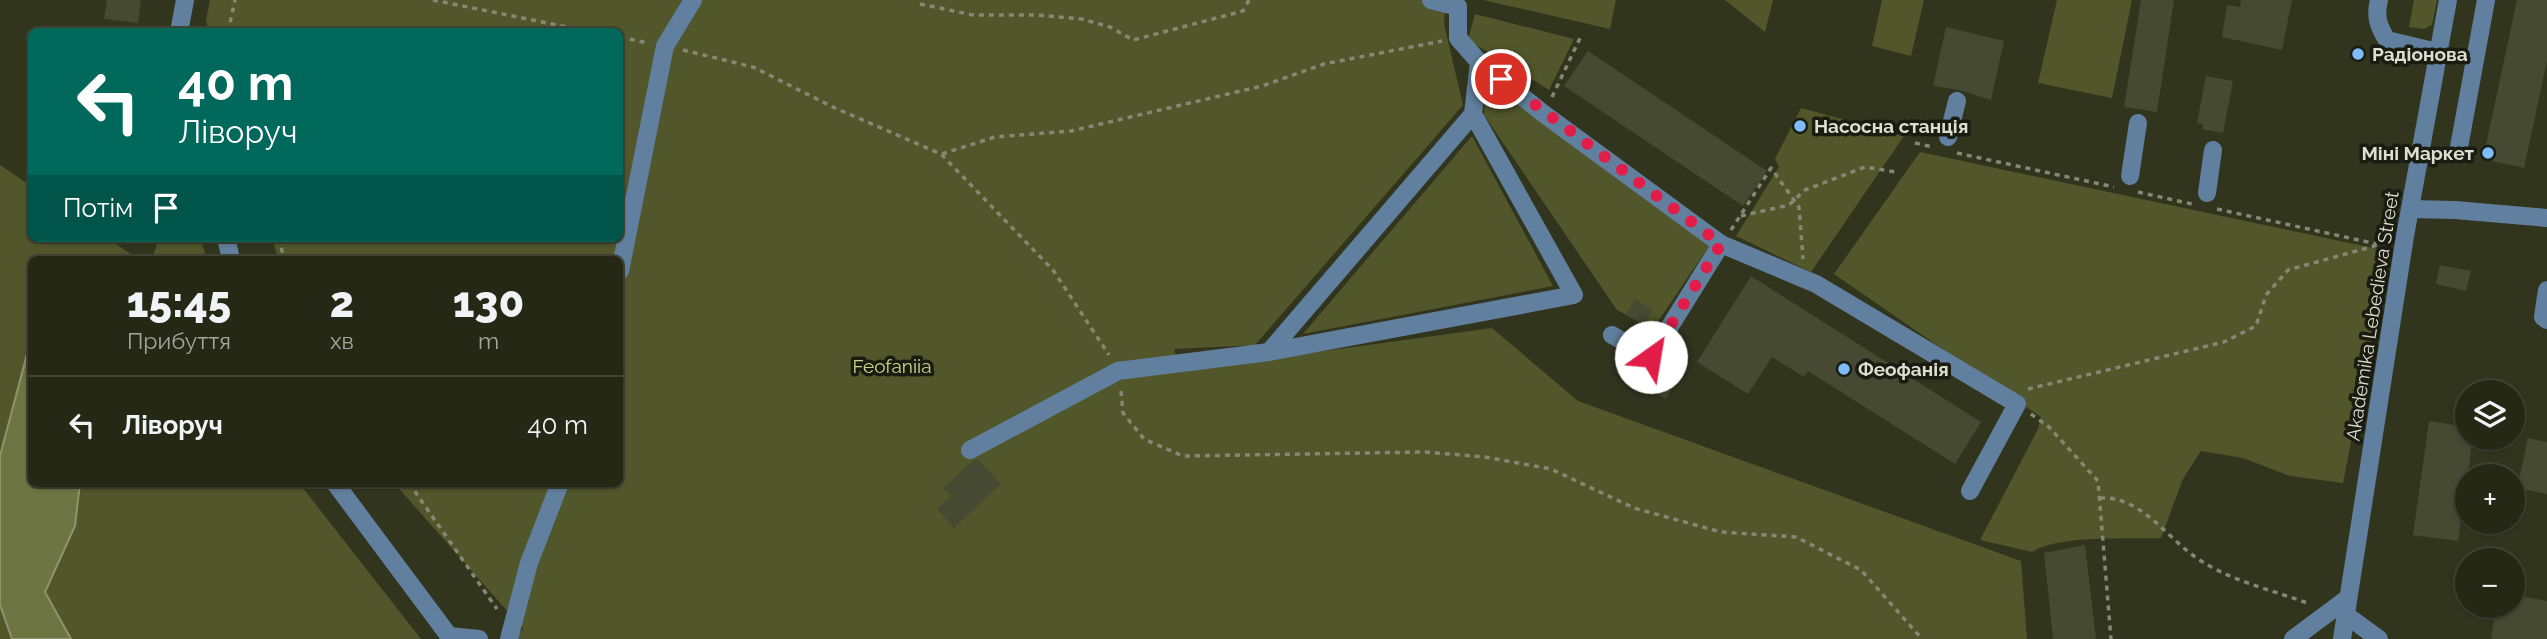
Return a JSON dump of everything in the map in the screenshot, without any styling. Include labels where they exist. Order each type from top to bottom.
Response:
[{"type":"street","points":[[180,28],[185,0]]},
{"type":"street","points":[[623,234],[626,198],[665,46],[692,0]]},
{"type":"street","points":[[1431,0],[1458,6],[1458,38],[1479,62],[1544,114],[1721,244],[1804,279],[2019,397],[1970,491]]},
{"type":"street","points":[[2379,0],[2375,14],[2379,28],[2387,40],[2437,52]]},
{"type":"street","name":"Akademika Lebedieva Street","points":[[2343,639],[2410,209],[2448,0]]},
{"type":"street","points":[[2459,147],[2486,0]]},
{"type":"street","points":[[1269,352],[1473,114],[1479,62]]},
{"type":"street","points":[[1949,146],[1956,101]]},
{"type":"street","points":[[970,450],[1118,371],[1269,352],[1574,295],[1473,114]]},
{"type":"street","points":[[2127,185],[2138,123]]},
{"type":"street","points":[[2208,203],[2213,150]]},
{"type":"street","points":[[2410,209],[2547,218]]},
{"type":"street","points":[[1612,335],[1651,357],[1721,244]]},
{"type":"street","points":[[2547,290],[2543,317],[2547,320]]},
{"type":"street","points":[[338,487],[449,636],[479,639]]},
{"type":"street","points":[[509,634],[529,563],[558,487]]},
{"type":"street","points":[[2293,639],[2347,606],[2379,639]]},
{"type":"path","points":[[229,28],[235,0]]},
{"type":"path","points":[[433,0],[572,28]]},
{"type":"path","points":[[920,4],[973,15],[1037,15],[1082,19],[1111,27],[1133,40],[1243,11],[1249,0]]},
{"type":"path","points":[[1544,114],[1581,36]]},
{"type":"path","points":[[623,38],[665,46]]},
{"type":"path","points":[[941,154],[995,136],[1071,131],[1262,86],[1324,64],[1458,38]]},
{"type":"path","points":[[1915,143],[1949,146],[2127,185],[2378,245],[2288,270],[2266,295],[2256,326],[2224,342],[2019,397],[2069,447],[2098,481],[2111,639]]},
{"type":"path","points":[[1804,279],[1799,207],[1792,198],[1771,168],[1741,216],[1789,205],[1797,198],[1805,190],[1866,167],[1896,172]]},
{"type":"path","points":[[412,487],[509,634]]},
{"type":"path","points":[[2100,498],[2113,497],[2126,502],[2152,519],[2190,553],[2215,570],[2312,605]]},
{"type":"green space","name":"Feofaniia","points":[[210,0],[1446,0],[1444,24],[1463,105],[1255,345],[1174,349],[1180,371],[1492,328],[1578,401],[2021,561],[2027,639],[513,639],[523,629],[398,487],[623,487],[623,256],[277,256],[273,242],[623,242],[623,28],[208,28],[206,20]]},
{"type":"green space","points":[[1483,0],[1616,0],[1610,29]]},
{"type":"green space","points":[[1725,0],[1773,0],[1765,32]]},
{"type":"green space","points":[[1882,0],[1924,0],[1911,56],[1872,46]]},
{"type":"green space","points":[[2057,0],[2132,0],[2112,98],[2038,83]]},
{"type":"green space","points":[[2414,0],[2437,0],[2432,25],[2424,29],[2409,27]]},
{"type":"green space","points":[[1475,14],[1574,39],[1549,90],[1468,40]]},
{"type":"green space","points":[[1486,80],[1709,246],[1653,329],[1617,310],[1484,115]]},
{"type":"green space","points":[[1801,108],[1904,136],[1811,272],[1736,236],[1779,167],[1775,159]]},
{"type":"green space","points":[[1472,136],[1553,286],[1303,334]]},
{"type":"green space","points":[[1920,152],[2392,252],[2372,334],[2343,483],[2290,476],[2243,458],[2201,451],[2183,479],[2161,538],[2075,540],[2032,552],[1980,540],[2038,429],[2041,417],[1834,274]]},
{"type":"green space","points":[[0,165],[28,184],[28,242],[113,242],[134,256],[28,256],[28,487],[302,487],[421,639],[0,639]]},
{"type":"green space","points":[[158,242],[201,242],[206,256],[153,256]]},
{"type":"shaded area","points":[[28,350],[28,487],[80,487],[75,526],[45,592],[71,639],[12,639],[0,605],[0,456]]},
{"type":"building","points":[[107,0],[141,0],[138,23],[104,19]]},
{"type":"building","points":[[2141,0],[2174,0],[2157,112],[2124,107]]},
{"type":"building","points":[[2241,0],[2292,0],[2282,50],[2222,37],[2227,5],[2240,7]]},
{"type":"building","points":[[2517,0],[2547,0],[2547,61],[2524,168],[2483,159]]},
{"type":"building","points":[[1946,27],[2004,41],[1991,100],[1959,90],[1933,86]]},
{"type":"building","points":[[1588,51],[1767,171],[1743,206],[1564,86]]},
{"type":"building","points":[[2206,76],[2233,81],[2223,133],[2202,129],[2203,124],[2197,123]]},
{"type":"building","points":[[2440,265],[2471,271],[2466,291],[2436,284]]},
{"type":"building","name":"Феофанія","points":[[1751,276],[1981,422],[1955,464],[1808,371],[1804,377],[1772,357],[1748,394],[1697,362]]},
{"type":"building","points":[[1635,299],[1652,310],[1643,325],[1626,314]]},
{"type":"building","points":[[1662,372],[1677,380],[1666,399],[1652,391]]},
{"type":"building","points":[[2429,421],[2455,425],[2455,450],[2471,450],[2469,464],[2455,464],[2455,534],[2459,534],[2458,541],[2413,535]]},
{"type":"building","points":[[2528,438],[2547,442],[2547,494],[2525,490],[2525,464],[2522,464]]},
{"type":"building","points":[[977,459],[1001,484],[954,528],[937,509],[951,496],[943,488]]},
{"type":"building","points":[[2085,545],[2096,639],[2053,639],[2044,553]]},
{"type":"building","points":[[2525,597],[2547,601],[2547,639],[2491,639],[2494,618],[2525,618]]},
{"type":"place","name":"Радіонова","points":[[2358,54]]},
{"type":"place","name":"Насосна станція","points":[[1800,126]]},
{"type":"place","name":"Міні Маркет","points":[[2488,153]]},
{"type":"place","name":"Феофанія","points":[[1844,369]]},
{"type":"route","points":[[1501,79],[1544,114],[1721,244],[1651,357]]}]
